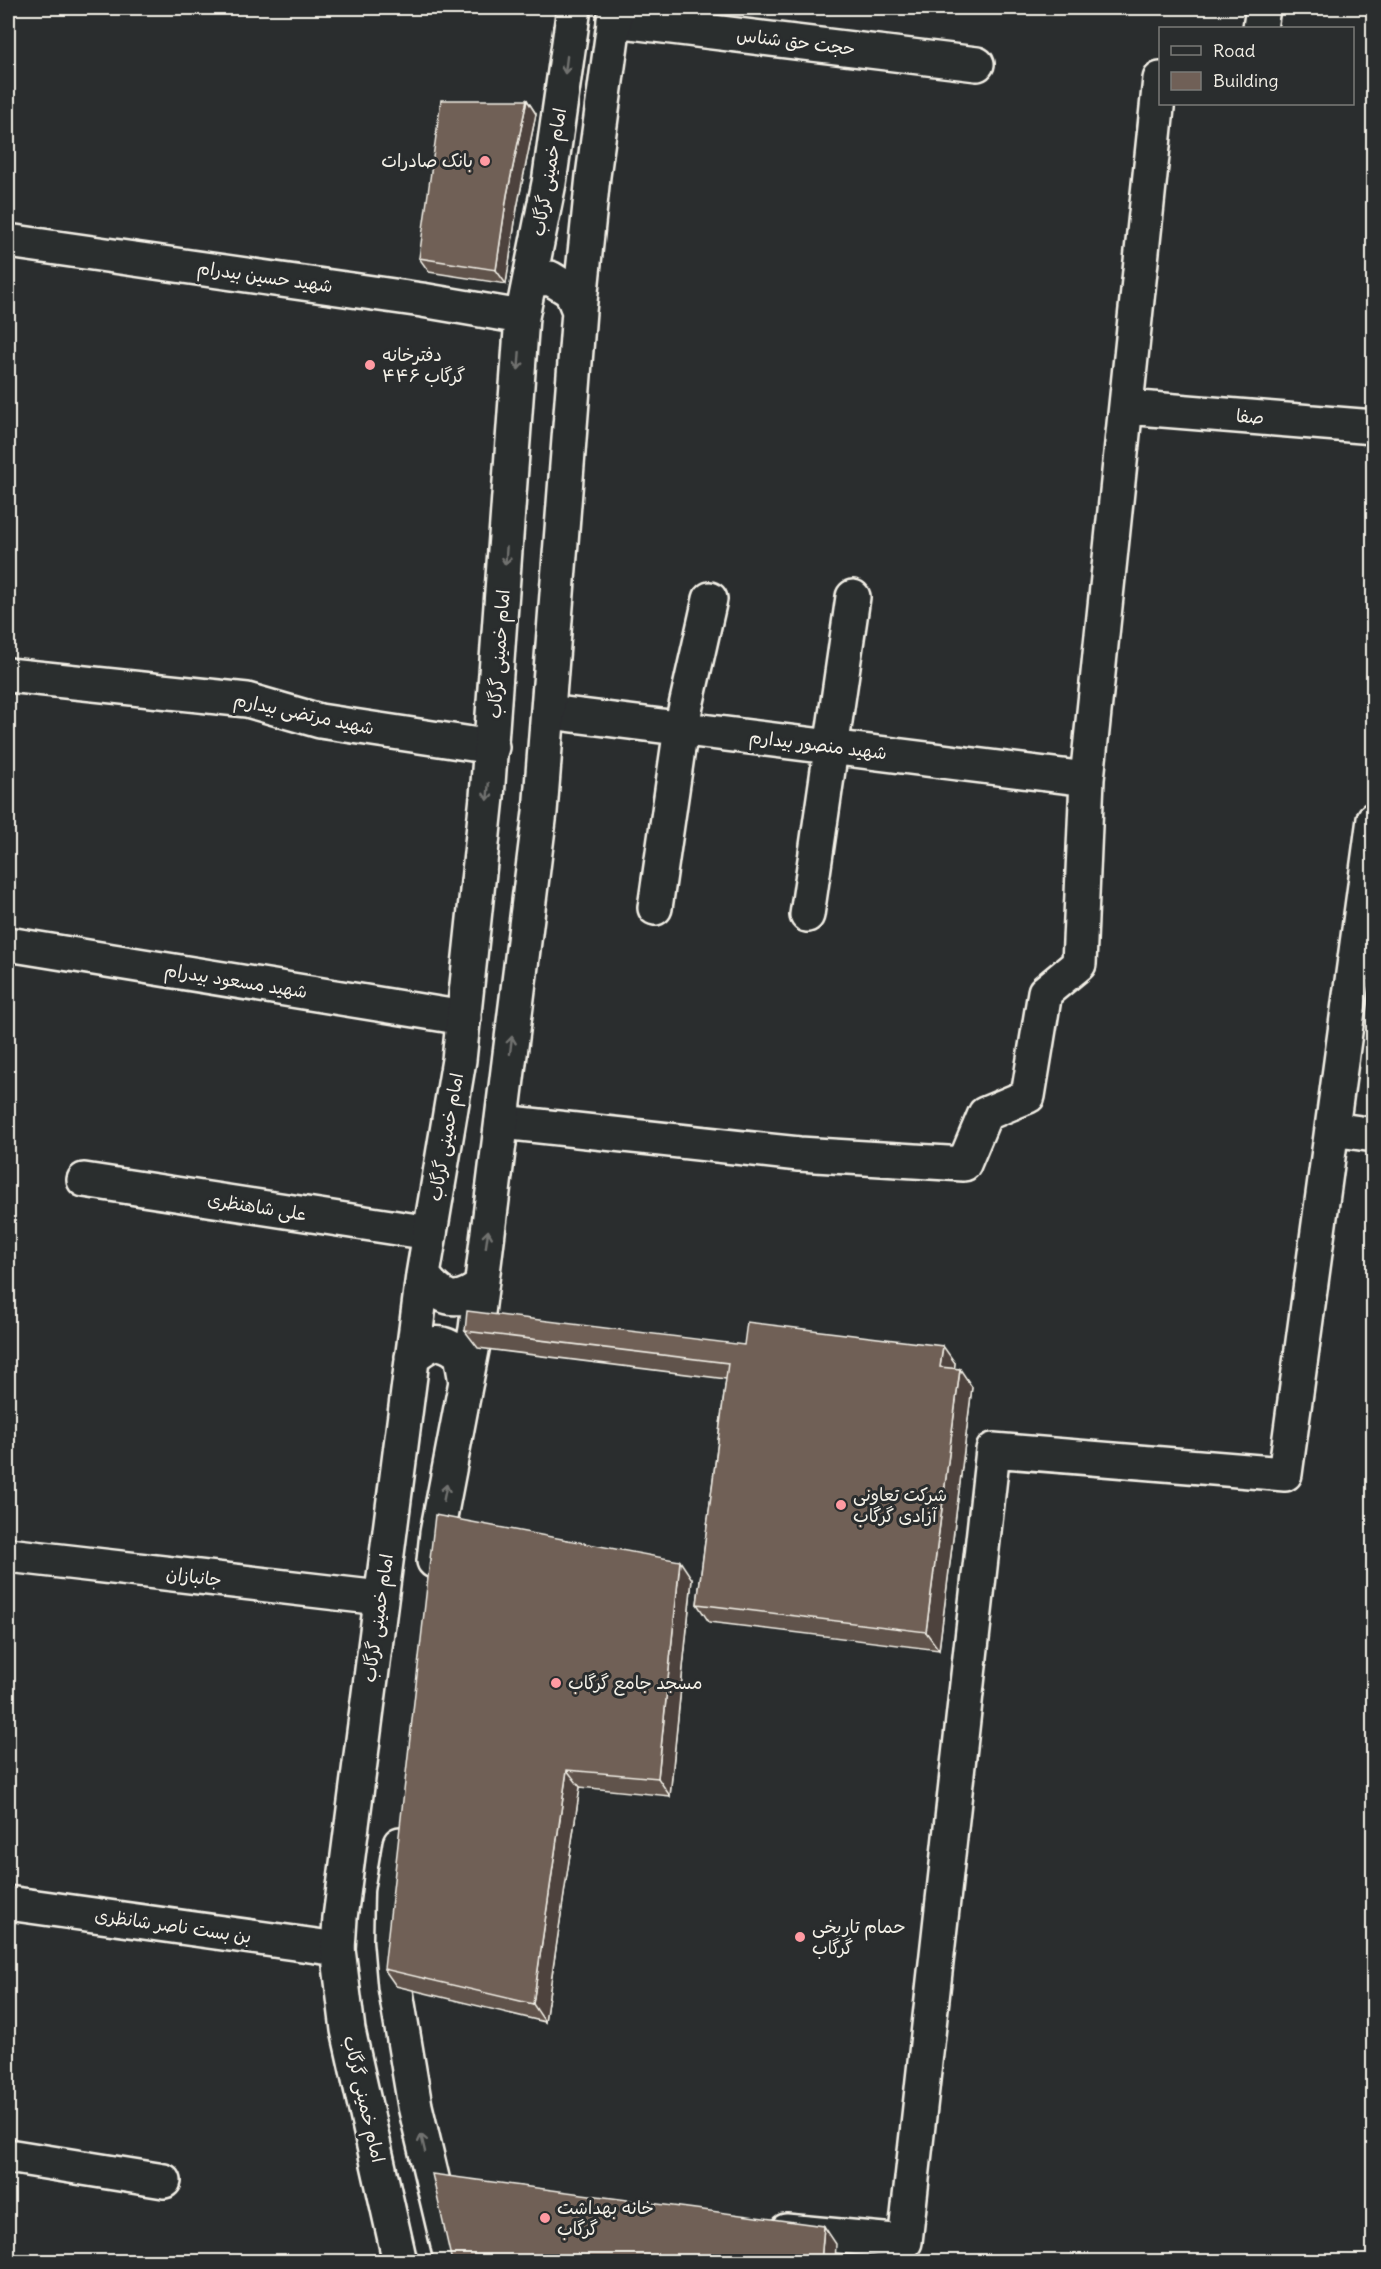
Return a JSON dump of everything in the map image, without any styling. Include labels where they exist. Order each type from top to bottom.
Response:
[{"type":"street","name":"امام خمینی گرگاب","points":[[400,2262],[348,2030],[338,1949],[341,1906],[423,1275],[464,1017],[492,747],[525,302],[549,183],[574,8]]},
{"type":"street","points":[[1260,27],[1263,8]]},
{"type":"street","points":[[431,1592],[437,1533],[466,1382],[480,1287],[540,812],[579,311],[593,176],[615,14]]},
{"type":"street","name":"حجت حق شناس","points":[[615,14],[977,64]]},
{"type":"street","points":[[502,1122],[799,1154],[964,1164],[985,1114],[1028,1096],[1045,992],[1079,964],[1087,779],[1159,98]]},
{"type":"street","points":[[549,183],[561,191],[575,189],[593,176]]},
{"type":"street","name":"شهید حسین بیدرام","points":[[8,241],[422,300],[525,302]]},
{"type":"street","points":[[525,302],[535,280],[550,278],[571,291],[579,311]]},
{"type":"street","name":"صفا","points":[[1126,407],[1374,427]]},
{"type":"street","points":[[807,915],[853,597]]},
{"type":"street","points":[[655,908],[681,728],[710,599]]},
{"type":"street","name":"شهيد مرتضی بیدارم","points":[[8,675],[247,700],[320,721],[492,747]]},
{"type":"street","name":"شهيد منصور بیدارم","points":[[549,712],[1087,779]]},
{"type":"street","points":[[757,2227],[838,2238],[905,2242],[993,1450],[1285,1474],[1370,878],[1374,819]]},
{"type":"street","name":"شهید مسعود بیدرام","points":[[8,944],[464,1017]]},
{"type":"street","points":[[1333,1129],[1374,1135]]},
{"type":"street","name":"علی شاهنظری","points":[[84,1180],[430,1233]]},
{"type":"street","points":[[423,1275],[434,1290],[447,1297],[460,1299],[480,1287]]},
{"type":"street","points":[[412,1357],[432,1343],[448,1344],[461,1354],[466,1382]]},
{"type":"street","name":"جانبازان","points":[[8,1555],[380,1598]]},
{"type":"street","points":[[405,1814],[392,1893],[391,1940],[394,1986],[414,2106],[452,2262]]},
{"type":"street","name":"بن بست ناصر شانظری","points":[[8,1903],[338,1949]]},
{"type":"street","points":[[8,2156],[164,2181]]},
{"type":"street","points":[[433,2186],[468,2191]]},
{"type":"building","name":"بانک صادرات","points":[[441,100],[527,100],[507,195],[496,270],[419,258]]},
{"type":"building","name":"شرکت تعاونی آزادی گرگاب","points":[[467,1311],[744,1345],[747,1322],[943,1346],[940,1367],[960,1369],[926,1632],[697,1604],[728,1363],[465,1331]]},
{"type":"building","name":"مسجد جامع گرگاب","points":[[435,1515],[680,1561],[658,1778],[567,1770],[533,2004],[384,1969]]},
{"type":"building","name":"خانه بهداشت گرگاب","points":[[432,2174],[824,2226],[821,2262],[452,2262]]},
{"type":"place","name":"بانک صادرات","points":[[485,161]]},
{"type":"place","name":"دفترخانه ۴۴۶ گرگاب","points":[[370,365]]},
{"type":"place","name":"شرکت تعاونی آزادی گرگاب","points":[[841,1505]]},
{"type":"place","name":"مسجد جامع گرگاب","points":[[556,1683]]},
{"type":"place","name":"حمام تاریخی گرگاب","points":[[800,1937]]},
{"type":"place","name":"خانه بهداشت گرگاب","points":[[545,2218]]}]
